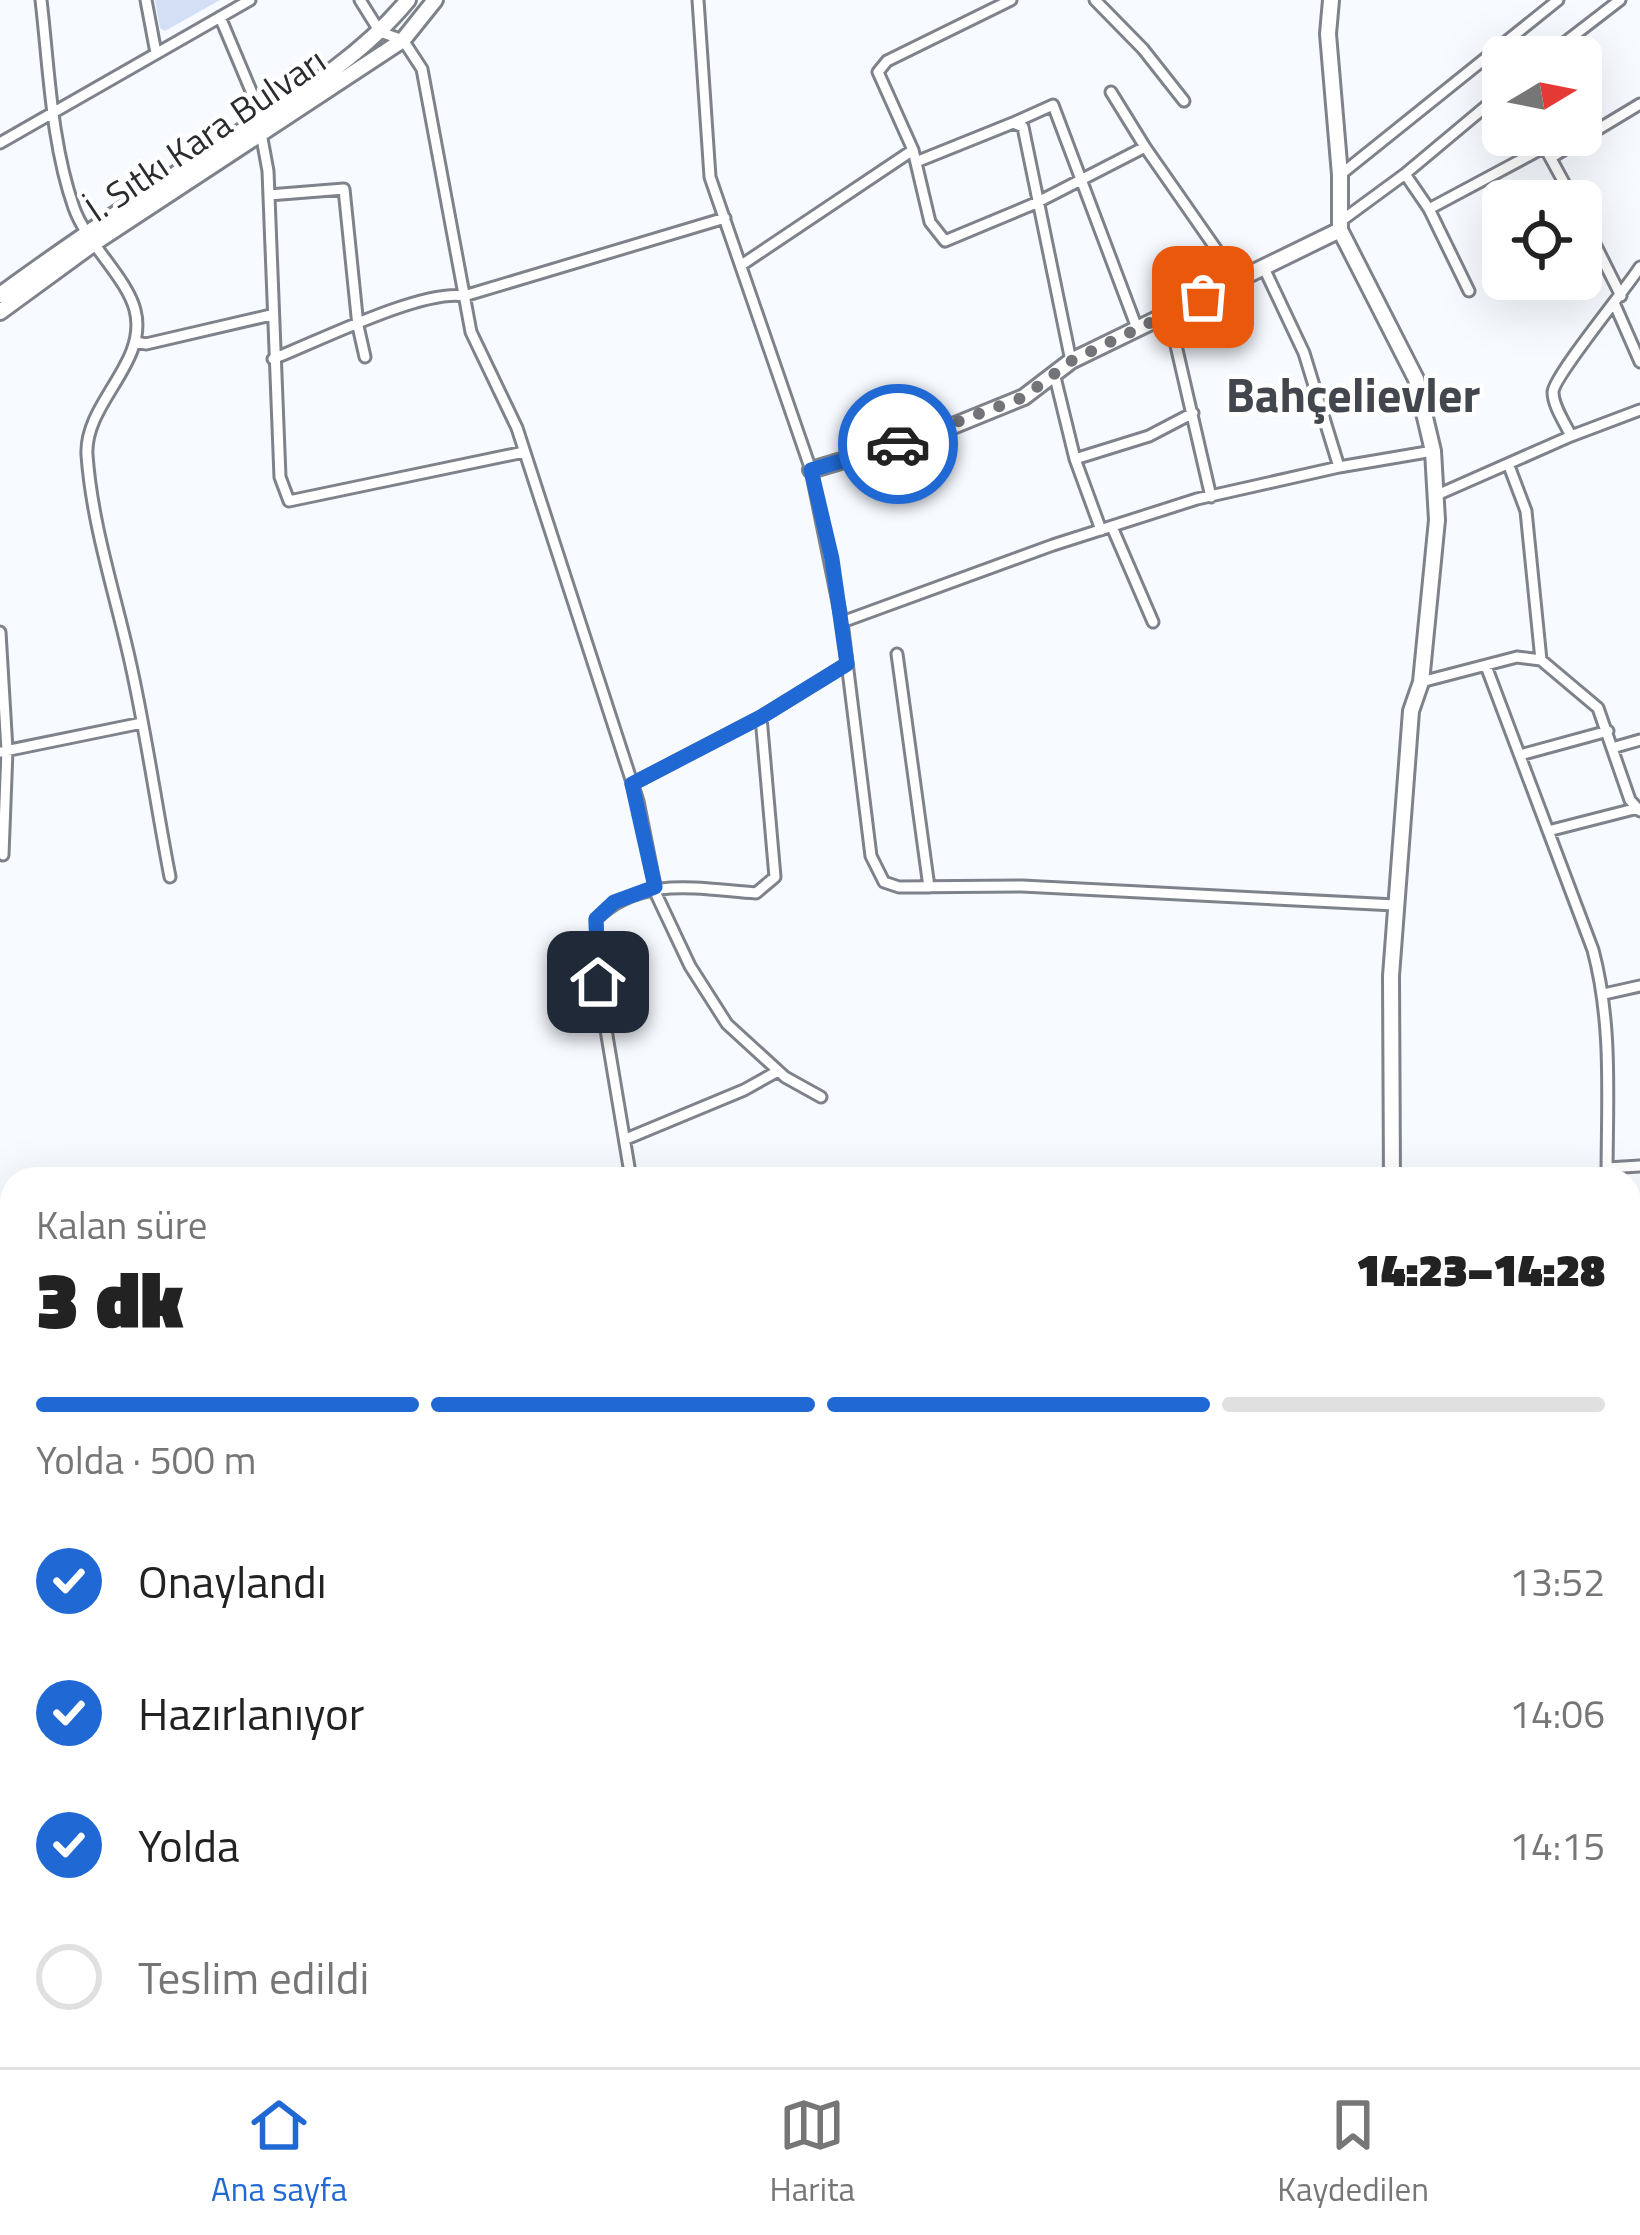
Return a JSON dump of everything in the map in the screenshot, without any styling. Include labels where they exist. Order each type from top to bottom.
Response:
[{"type":"street","points":[[41,0],[69,190],[89,238],[135,309],[136,342],[87,448],[95,514],[170,877]]},
{"type":"street","points":[[146,0],[156,53]]},
{"type":"street","points":[[360,0],[380,32],[403,40],[422,69],[470,332],[517,428],[632,784],[655,887],[690,966],[727,1024],[778,1071],[821,1096]]},
{"type":"street","name":"İ. Sıtkı Kara Bulvarı","points":[[261,125],[338,68],[408,0]]},
{"type":"street","name":"İ. Sıtkı Kara Bulvarı","points":[[0,295],[261,125],[403,40],[435,0]]},
{"type":"street","points":[[698,0],[710,177],[811,470],[842,622],[872,856],[884,882],[898,887],[1022,886],[1395,905]]},
{"type":"street","points":[[1011,0],[887,62],[878,72],[915,156],[930,223],[945,241],[1082,182],[1145,147]]},
{"type":"street","points":[[1095,0],[1143,49],[1184,101]]},
{"type":"street","points":[[1331,0],[1328,34],[1340,226],[1416,379],[1433,451],[1437,495],[1421,682],[1411,710],[1395,905],[1392,1167]]},
{"type":"street","points":[[1340,175],[1558,0]]},
{"type":"street","points":[[1573,36],[1620,0]]},
{"type":"street","points":[[0,143],[244,2]]},
{"type":"street","points":[[220,17],[261,125],[269,195],[280,477],[289,501],[524,452]]},
{"type":"street","points":[[1111,92],[1237,278]]},
{"type":"street","points":[[1602,124],[1640,104]]},
{"type":"street","points":[[743,264],[915,156],[1053,105],[1137,328]]},
{"type":"street","points":[[811,470],[938,432],[1024,397],[1071,361],[1340,226],[1482,110]]},
{"type":"street","points":[[1013,123],[1023,127],[1029,145],[1036,203],[1071,361]]},
{"type":"street","points":[[1429,209],[1540,156]]},
{"type":"street","points":[[1406,174],[1429,209],[1469,291]]},
{"type":"street","points":[[269,195],[344,189],[365,357]]},
{"type":"street","points":[[273,359],[448,293],[464,296],[725,218]]},
{"type":"street","name":"İ. Sıtkı Kara Bulvarı","points":[[0,312],[89,238]]},
{"type":"street","points":[[1602,264],[1640,362]]},
{"type":"street","points":[[1263,266],[1304,353],[1339,467]]},
{"type":"street","points":[[1570,436],[1552,396],[1556,380],[1640,267]]},
{"type":"street","points":[[136,342],[146,344],[271,315]]},
{"type":"street","points":[[1169,315],[1211,497]]},
{"type":"street","points":[[1054,373],[1076,459],[1154,622]]},
{"type":"street","points":[[1437,495],[1640,410]]},
{"type":"street","points":[[1076,459],[1149,436],[1193,413]]},
{"type":"street","points":[[842,622],[1107,528],[1211,497],[1433,451]]},
{"type":"street","points":[[1509,466],[1526,512],[1541,660]]},
{"type":"street","points":[[0,632],[3,855]]},
{"type":"street","points":[[897,654],[929,887]]},
{"type":"street","points":[[1421,682],[1517,657],[1541,660],[1598,708],[1630,800],[1639,809]]},
{"type":"street","points":[[632,784],[761,717],[847,664]]},
{"type":"street","points":[[1486,666],[1593,950],[1604,994],[1607,1167]]},
{"type":"street","points":[[630,1167],[598,982],[596,919],[614,902],[655,887],[756,893],[775,877],[761,717]]},
{"type":"street","points":[[3,751],[142,724]]},
{"type":"street","points":[[1520,755],[1608,731]]},
{"type":"street","points":[[1612,748],[1640,740]]},
{"type":"street","points":[[1548,832],[1639,809]]},
{"type":"street","points":[[1604,994],[1640,986]]},
{"type":"street","points":[[626,1139],[778,1071]]},
{"type":"shaded area","points":[[155,0],[220,0],[165,31],[160,28]]},
{"type":"way so far","points":[[898,444],[1024,397],[1071,361],[1203,297]]},
{"type":"district","name":"Bahçelievler","points":[[1353,394]]},
{"type":"route","points":[[598,982],[596,919],[614,902],[655,887],[632,784],[761,717],[847,664],[832,559],[811,470],[898,444]]}]
